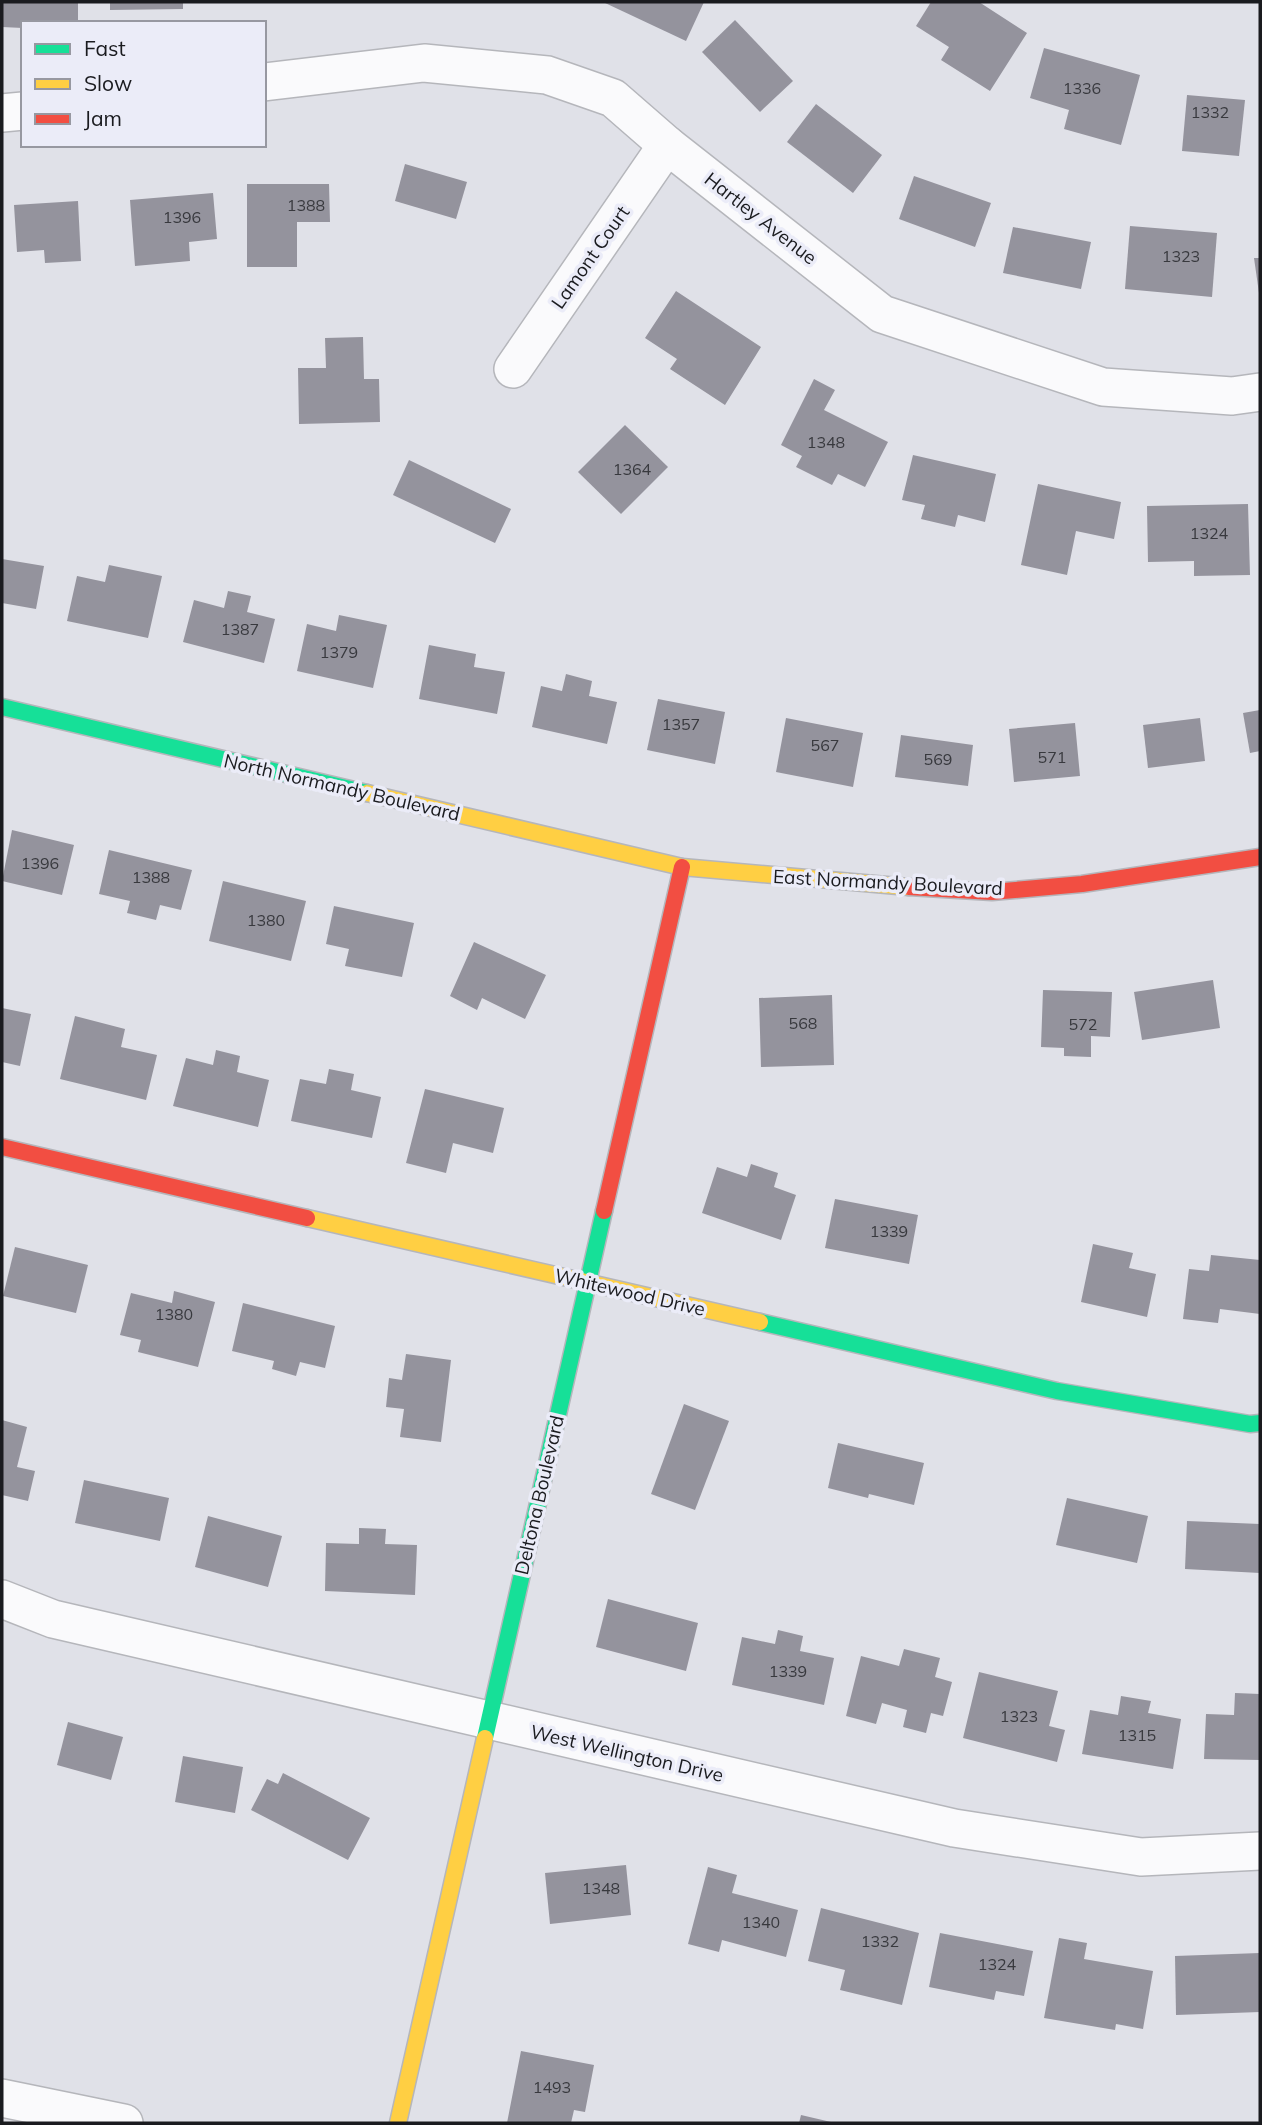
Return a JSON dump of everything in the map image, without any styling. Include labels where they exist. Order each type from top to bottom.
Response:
[{"type":"street","name":"Hartley Avenue","points":[[266,82],[424,63],[547,75],[612,98],[667,145],[882,314],[1103,387],[1232,396],[1260,392]]},
{"type":"street","points":[[2,113],[21,111]]},
{"type":"street","name":"Lamont Court","points":[[513,369],[667,145]]},
{"type":"street","name":"North Normandy Boulevard","points":[[2,707],[682,867]]},
{"type":"street","name":"East Normandy Boulevard","points":[[682,867],[859,884],[992,891],[1082,884],[1260,857]]},
{"type":"street","name":"Deltona Boulevard","points":[[398,2123],[682,867]]},
{"type":"street","name":"Whitewood Drive","points":[[2,1147],[1057,1391],[1250,1424],[1260,1423]]},
{"type":"street","name":"West Wellington Drive","points":[[2,1599],[53,1619],[954,1828],[1141,1857],[1260,1851]]},
{"type":"street","points":[[2,2098],[124,2123]]},
{"type":"building","points":[[2,2],[78,2],[78,21],[21,21],[21,28],[2,27]]},
{"type":"building","points":[[110,2],[183,2],[183,9],[110,10]]},
{"type":"building","points":[[603,2],[704,2],[686,41]]},
{"type":"building","points":[[931,2],[979,2],[1027,33],[990,91],[941,60],[949,47],[916,26]]},
{"type":"building","points":[[735,20],[793,81],[760,112],[702,52]]},
{"type":"building","points":[[1044,48],[1140,75],[1121,145],[1064,129],[1069,110],[1030,98]]},
{"type":"building","points":[[1187,95],[1245,100],[1239,156],[1182,151]]},
{"type":"building","points":[[816,104],[882,155],[853,193],[787,142]]},
{"type":"building","points":[[405,164],[467,182],[456,219],[395,201]]},
{"type":"building","points":[[914,176],[991,203],[975,247],[899,219]]},
{"type":"building","points":[[247,184],[329,184],[330,222],[297,222],[297,267],[247,267]]},
{"type":"building","points":[[213,193],[217,239],[189,242],[190,261],[135,266],[130,200]]},
{"type":"building","points":[[78,201],[81,261],[45,263],[44,250],[17,252],[14,205]]},
{"type":"building","points":[[1130,226],[1217,233],[1212,297],[1125,289]]},
{"type":"building","points":[[1013,227],[1091,242],[1081,289],[1003,273]]},
{"type":"building","points":[[1254,258],[1260,258],[1260,293],[1259,293]]},
{"type":"building","points":[[676,291],[761,347],[725,405],[670,369],[677,359],[645,338]]},
{"type":"building","points":[[363,337],[364,379],[379,379],[380,422],[299,424],[298,368],[326,368],[325,338]]},
{"type":"building","points":[[814,379],[835,390],[824,410],[888,442],[865,487],[838,474],[832,485],[796,467],[802,456],[781,445]]},
{"type":"building","points":[[625,425],[668,467],[621,514],[578,472]]},
{"type":"building","points":[[913,455],[996,474],[985,522],[958,515],[955,527],[921,519],[925,505],[902,500]]},
{"type":"building","points":[[409,460],[511,509],[495,543],[393,495]]},
{"type":"building","points":[[1038,484],[1121,502],[1114,539],[1076,531],[1067,575],[1021,565]]},
{"type":"building","points":[[1248,504],[1250,575],[1194,576],[1194,561],[1148,562],[1147,506]]},
{"type":"building","points":[[2,559],[44,566],[36,609],[2,603]]},
{"type":"building","points":[[109,565],[162,576],[148,638],[67,621],[77,576],[105,582]]},
{"type":"building","points":[[228,591],[251,596],[247,612],[275,619],[264,663],[183,642],[194,600],[224,608]]},
{"type":"building","points":[[339,615],[387,625],[373,688],[297,671],[307,624],[336,631]]},
{"type":"building","points":[[429,645],[476,654],[474,667],[505,672],[497,714],[419,699]]},
{"type":"building","points":[[566,674],[592,681],[589,696],[617,702],[607,744],[532,727],[541,686],[562,691]]},
{"type":"building","points":[[658,699],[725,712],[715,764],[647,750]]},
{"type":"building","points":[[1260,710],[1260,751],[1250,753],[1243,713]]},
{"type":"building","points":[[786,718],[863,733],[853,787],[776,772]]},
{"type":"building","points":[[1200,718],[1205,761],[1148,768],[1143,725]]},
{"type":"building","points":[[1075,723],[1080,776],[1014,782],[1009,729]]},
{"type":"building","points":[[901,735],[973,745],[968,786],[895,777]]},
{"type":"building","points":[[12,830],[74,845],[62,895],[2,881]]},
{"type":"building","points":[[109,850],[192,870],[181,910],[160,905],[156,920],[127,913],[130,901],[99,894]]},
{"type":"building","points":[[223,881],[306,901],[291,961],[209,941]]},
{"type":"building","points":[[334,906],[414,923],[402,977],[345,966],[349,949],[326,944]]},
{"type":"building","points":[[474,942],[546,975],[525,1019],[482,998],[477,1010],[450,996]]},
{"type":"building","points":[[1213,980],[1220,1028],[1142,1040],[1134,992]]},
{"type":"building","points":[[1043,990],[1112,992],[1110,1037],[1091,1036],[1091,1057],[1064,1056],[1064,1048],[1041,1047]]},
{"type":"building","points":[[832,995],[834,1065],[761,1067],[759,998]]},
{"type":"building","points":[[2,1008],[31,1014],[20,1066],[2,1062]]},
{"type":"building","points":[[75,1016],[125,1029],[121,1047],[157,1055],[146,1100],[60,1079]]},
{"type":"building","points":[[216,1050],[240,1056],[237,1072],[269,1080],[258,1127],[173,1106],[186,1058],[213,1065]]},
{"type":"building","points":[[329,1069],[354,1074],[351,1090],[381,1097],[372,1138],[291,1121],[300,1079],[326,1084]]},
{"type":"building","points":[[425,1089],[504,1108],[493,1153],[453,1143],[446,1173],[406,1163]]},
{"type":"building","points":[[751,1164],[778,1173],[774,1187],[796,1195],[781,1240],[702,1213],[717,1167],[747,1177]]},
{"type":"building","points":[[835,1199],[918,1215],[909,1264],[825,1248]]},
{"type":"building","points":[[1093,1244],[1133,1253],[1129,1268],[1156,1274],[1147,1317],[1081,1302]]},
{"type":"building","points":[[15,1247],[88,1265],[76,1313],[3,1296]]},
{"type":"building","points":[[1211,1255],[1260,1260],[1260,1314],[1220,1309],[1218,1323],[1183,1319],[1189,1269],[1209,1271]]},
{"type":"building","points":[[174,1291],[215,1302],[198,1367],[138,1352],[141,1340],[120,1335],[131,1293],[172,1303]]},
{"type":"building","points":[[243,1303],[335,1326],[325,1368],[300,1362],[296,1376],[272,1369],[274,1361],[232,1351]]},
{"type":"building","points":[[406,1354],[451,1360],[441,1442],[400,1437],[404,1409],[386,1407],[389,1378],[402,1380]]},
{"type":"building","points":[[684,1404],[729,1421],[695,1510],[651,1494]]},
{"type":"building","points":[[2,1420],[27,1427],[17,1467],[35,1471],[28,1501],[2,1495]]},
{"type":"building","points":[[838,1443],[924,1463],[914,1505],[828,1488]]},
{"type":"building","points":[[84,1480],[169,1498],[160,1541],[75,1523]]},
{"type":"building","points":[[1067,1498],[1148,1516],[1137,1563],[1056,1545]]},
{"type":"building","points":[[208,1516],[282,1536],[268,1587],[195,1567]]},
{"type":"building","points":[[1187,1521],[1260,1524],[1260,1573],[1185,1569]]},
{"type":"building","points":[[359,1528],[386,1529],[385,1544],[417,1545],[415,1595],[325,1591],[326,1543],[359,1544]]},
{"type":"building","points":[[608,1599],[698,1623],[686,1671],[596,1647]]},
{"type":"building","points":[[778,1630],[803,1636],[800,1651],[834,1658],[824,1705],[732,1685],[742,1637],[775,1644]]},
{"type":"building","points":[[904,1649],[940,1658],[935,1677],[952,1682],[943,1716],[931,1713],[926,1733],[903,1727],[907,1710],[882,1703],[876,1724],[846,1716],[861,1656],[899,1666]]},
{"type":"building","points":[[979,1672],[1058,1691],[1049,1726],[1065,1730],[1057,1762],[963,1738]]},
{"type":"building","points":[[1235,1693],[1260,1694],[1260,1760],[1204,1759],[1206,1714],[1234,1715]]},
{"type":"building","points":[[1121,1696],[1151,1701],[1148,1713],[1181,1719],[1173,1769],[1082,1754],[1090,1710],[1118,1715]]},
{"type":"building","points":[[68,1722],[123,1737],[111,1780],[57,1765]]},
{"type":"building","points":[[183,1756],[243,1767],[235,1813],[175,1802]]},
{"type":"building","points":[[283,1773],[370,1818],[348,1860],[251,1810],[267,1779],[278,1784]]},
{"type":"building","points":[[626,1865],[631,1915],[550,1924],[545,1873]]},
{"type":"building","points":[[708,1867],[737,1875],[732,1893],[798,1910],[786,1957],[722,1940],[719,1952],[688,1944]]},
{"type":"building","points":[[821,1908],[919,1933],[902,2005],[840,1990],[845,1970],[808,1961]]},
{"type":"building","points":[[940,1933],[1033,1951],[1024,1996],[996,1991],[994,2000],[929,1987]]},
{"type":"building","points":[[1059,1938],[1087,1943],[1084,1959],[1153,1971],[1143,2029],[1116,2024],[1115,2030],[1044,2018]]},
{"type":"building","points":[[1260,1953],[1260,2012],[1176,2015],[1175,1956]]},
{"type":"building","points":[[521,2051],[594,2065],[585,2112],[574,2110],[571,2123],[507,2123]]},
{"type":"building","points":[[801,2115],[831,2122],[831,2123],[799,2123]]},
{"type":"traffic: fast","points":[[2,707],[367,793]]},
{"type":"traffic: fast","points":[[485,1738],[604,1211]]},
{"type":"traffic: fast","points":[[760,1322],[1057,1391],[1250,1424],[1260,1423]]},
{"type":"traffic: slow","points":[[367,793],[682,867],[909,887]]},
{"type":"traffic: slow","points":[[307,1218],[760,1322]]},
{"type":"traffic: slow","points":[[398,2123],[485,1738]]},
{"type":"traffic: jam","points":[[909,887],[992,892],[1082,884],[1260,857]]},
{"type":"traffic: jam","points":[[604,1211],[682,867]]},
{"type":"traffic: jam","points":[[2,1147],[307,1218]]}]
